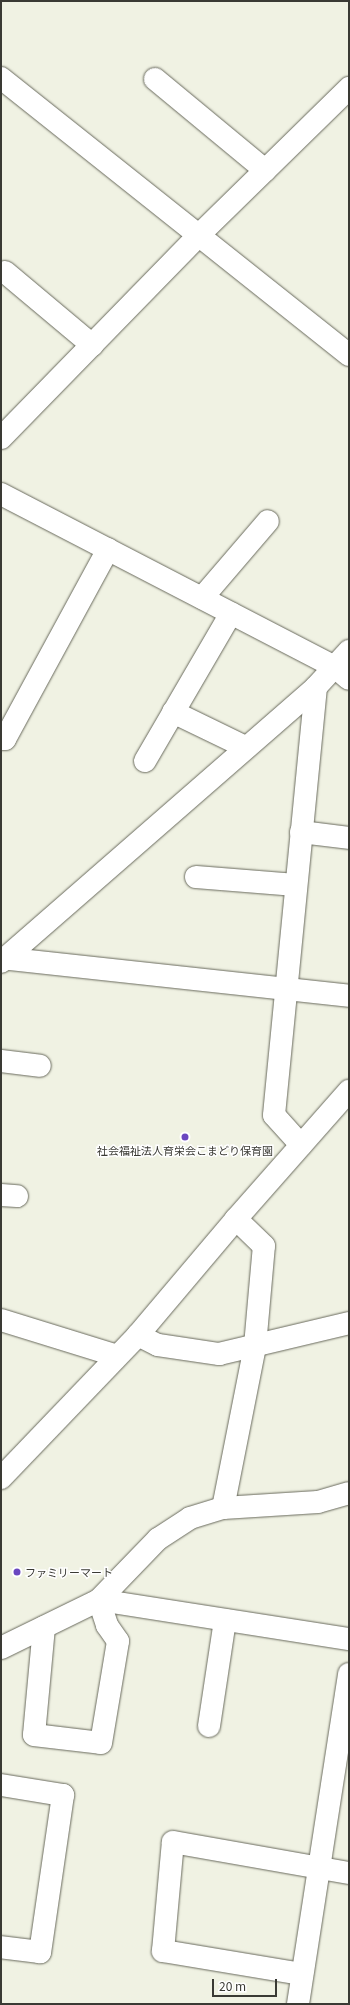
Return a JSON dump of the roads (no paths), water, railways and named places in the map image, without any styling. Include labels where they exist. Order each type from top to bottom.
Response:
[{"type":"street","points":[[1,78],[200,234],[349,355]]},
{"type":"street","points":[[155,78],[265,170]]},
{"type":"street","points":[[1,438],[200,234],[349,88]]},
{"type":"street","points":[[5,272],[92,345]]},
{"type":"street","points":[[1,494],[231,613],[342,673]]},
{"type":"street","points":[[202,598],[268,521]]},
{"type":"street","points":[[1,739],[5,739],[108,549]]},
{"type":"street","points":[[145,761],[231,613]]},
{"type":"street","points":[[2,959],[316,687],[342,673],[349,651]]},
{"type":"street","points":[[301,1145],[274,1115],[285,988],[316,687]]},
{"type":"street","points":[[173,712],[245,747]]},
{"type":"street","points":[[301,832],[349,838]]},
{"type":"street","points":[[196,877],[296,885]]},
{"type":"street","points":[[2,959],[349,996]]},
{"type":"street","points":[[1,1061],[40,1066]]},
{"type":"street","points":[[1,1478],[138,1335],[236,1219],[349,1091]]},
{"type":"street","points":[[223,1508],[255,1346],[264,1246],[236,1219]]},
{"type":"street","points":[[1,1320],[117,1356]]},
{"type":"street","points":[[138,1335],[158,1345],[219,1354],[349,1323]]},
{"type":"street","points":[[1,1648],[99,1600],[158,1539],[190,1518],[223,1508],[318,1502],[349,1493]]},
{"type":"street","points":[[99,1600],[349,1639]]},
{"type":"street","points":[[44,1627],[34,1735],[101,1743],[118,1641],[107,1625],[99,1600]]},
{"type":"street","points":[[209,1726],[225,1620]]},
{"type":"street","points":[[298,2004],[320,1867],[342,1769],[349,1674]]},
{"type":"street","points":[[1,1785],[63,1796],[40,1952],[1,1946]]},
{"type":"street","points":[[302,1974],[163,1951],[173,1842],[349,1873]]},
{"type":"place","name":"社会福祉法人育栄会こまどり保育園","points":[[185,1137]]},
{"type":"place","name":"ファミリーマート","points":[[17,1572]]}]
